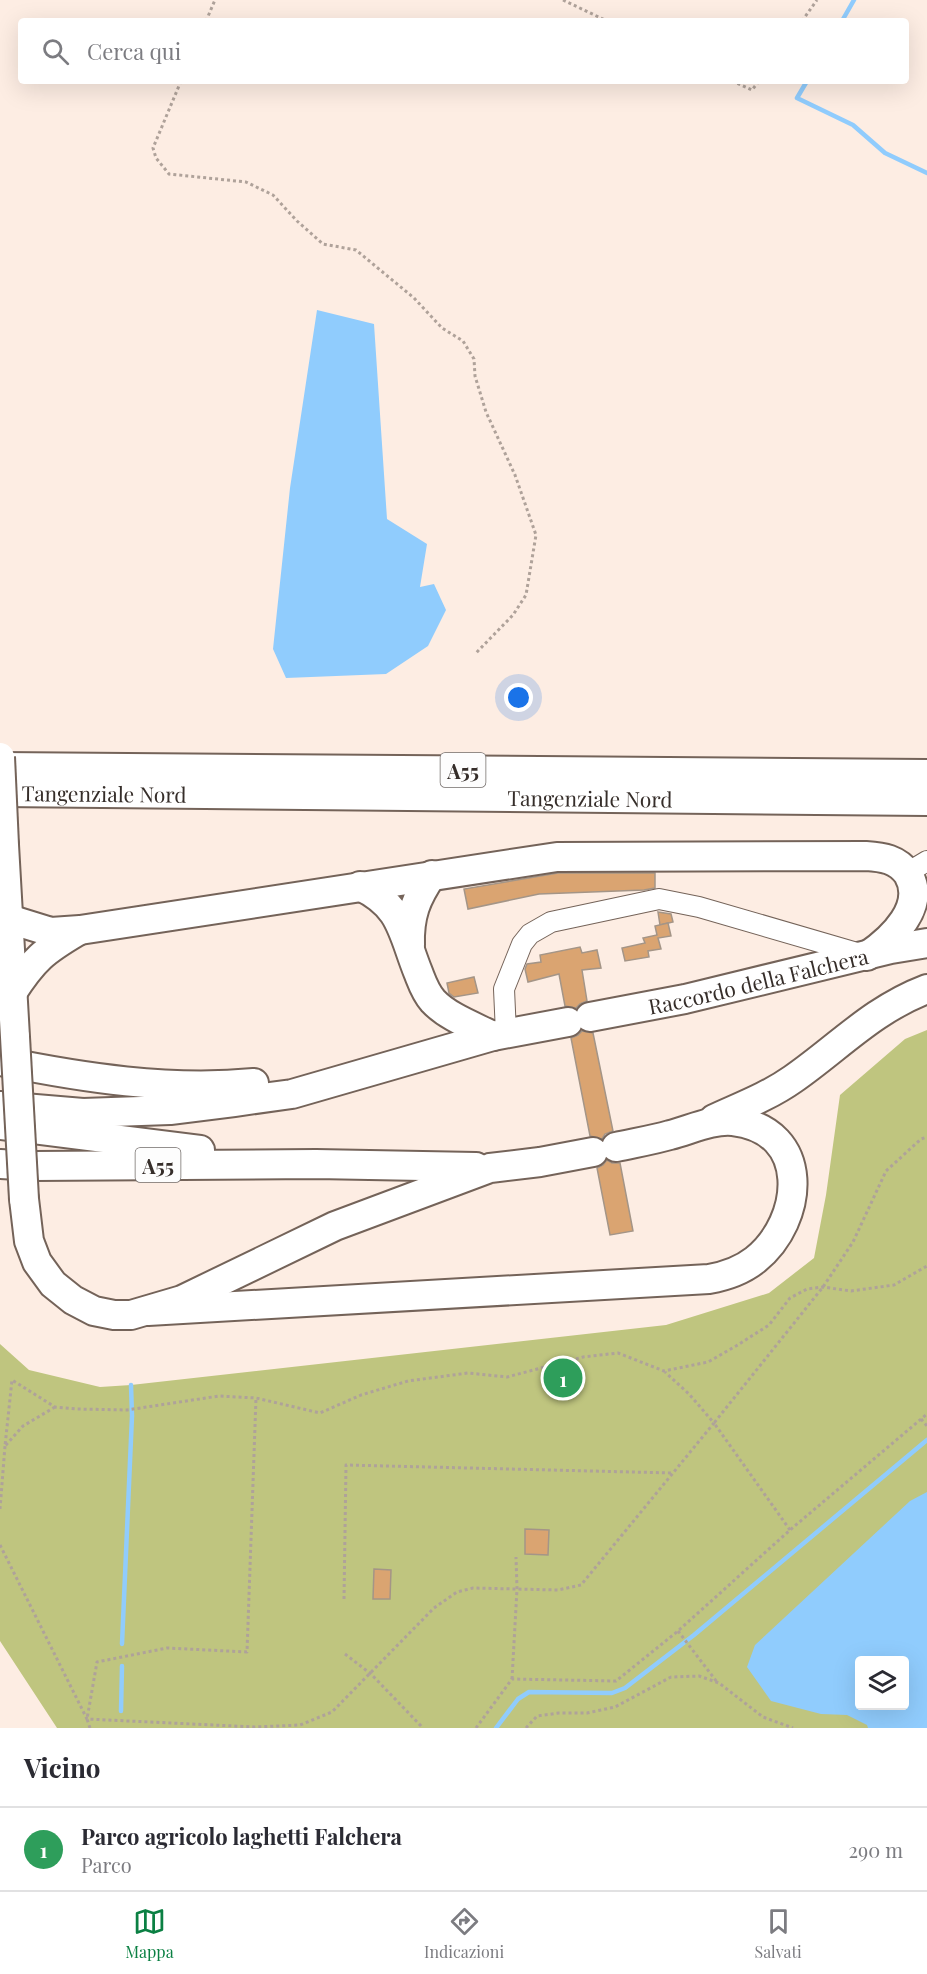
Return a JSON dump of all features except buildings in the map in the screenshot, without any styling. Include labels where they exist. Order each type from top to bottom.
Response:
[{"type":"highway","points":[[0,757],[26,1226],[33,1253],[43,1273],[62,1292],[84,1306],[103,1313],[131,1315],[182,1300],[334,1226],[490,1168],[540,1162],[605,1149],[726,1120],[750,1125],[775,1139],[790,1161],[793,1184],[788,1209],[780,1228],[763,1253],[734,1273],[709,1279],[148,1311]]},
{"type":"highway","name":"Tangenziale Nord","points":[[0,767],[927,774]]},
{"type":"highway","name":"Tangenziale Nord","points":[[0,792],[927,801]]},
{"type":"highway","points":[[0,810],[35,807],[102,793]]},
{"type":"highway","points":[[9,919],[51,932],[80,930],[360,885],[557,857],[744,855],[878,857],[917,867],[913,882],[916,892],[912,911],[886,943],[867,956]]},
{"type":"highway","points":[[410,953],[410,925],[414,907],[432,875]]},
{"type":"highway","points":[[360,885],[377,894],[390,906],[399,922],[424,989],[432,1000],[443,1010],[500,1035]]},
{"type":"highway","points":[[7,891],[38,916],[80,930]]},
{"type":"highway","points":[[12,993],[28,968],[40,955],[80,930]]},
{"type":"highway","name":"Raccordo della Falchera","points":[[343,1078],[500,1035],[685,999],[927,943]]},
{"type":"highway","points":[[695,1127],[764,1096],[792,1080],[881,1011],[927,988]]},
{"type":"highway","points":[[0,1061],[73,1076],[155,1084],[242,1084],[291,1079],[343,1078]]},
{"type":"highway","points":[[0,1106],[83,1113],[170,1110],[292,1094],[343,1078]]},
{"type":"highway","points":[[0,1125],[316,1164]]},
{"type":"highway","name":"A55","points":[[0,1164],[35,1167],[316,1164],[490,1168]]},
{"type":"lane","points":[[500,1035],[504,990],[522,944],[530,934],[551,922],[648,901],[659,899],[699,907],[867,956]]},
{"type":"path","points":[[207,18],[215,0]]},
{"type":"path","points":[[563,0],[601,18]]},
{"type":"path","points":[[804,18],[817,0]]},
{"type":"path","points":[[180,84],[153,148],[156,158],[169,174],[246,182],[273,195],[297,222],[323,244],[356,250],[373,263],[414,298],[442,328],[463,341],[474,359],[475,376],[486,412],[515,475],[536,535],[526,596],[513,615],[475,654]]},
{"type":"path","points":[[739,84],[752,90],[757,84]]},
{"type":"path","points":[[87,1719],[255,1727],[300,1725],[332,1712],[434,1608],[457,1593],[473,1588],[558,1590],[581,1585],[823,1287],[853,1242],[886,1171],[921,1138],[927,1137]]},
{"type":"path","points":[[664,1371],[708,1362],[769,1325],[790,1298],[807,1289],[823,1287],[851,1291],[894,1285],[927,1266]]},
{"type":"path","points":[[0,1509],[12,1380],[55,1407],[127,1410],[219,1396],[256,1398],[320,1413],[361,1395],[408,1381],[468,1373],[507,1377],[583,1357],[618,1353],[664,1371],[689,1394],[714,1423],[790,1530]]},
{"type":"path","points":[[87,1719],[97,1662],[166,1648],[247,1652],[256,1398]]},
{"type":"path","points":[[5,1446],[23,1426],[55,1407]]},
{"type":"path","points":[[512,1679],[615,1681],[678,1631],[790,1530],[927,1414]]},
{"type":"path","points":[[921,1419],[927,1426]]},
{"type":"path","points":[[344,1599],[346,1465],[673,1473]]},
{"type":"path","points":[[0,1545],[90,1728]]},
{"type":"path","points":[[476,1728],[512,1679],[517,1589],[516,1557]]},
{"type":"path","points":[[678,1631],[718,1683],[763,1717],[794,1728]]},
{"type":"path","points":[[345,1654],[371,1674],[423,1728]]},
{"type":"path","points":[[525,1728],[537,1716],[587,1713],[615,1707],[671,1677],[699,1676],[718,1683]]},
{"type":"green space","points":[[927,1030],[927,1728],[57,1728],[0,1641],[0,1344],[29,1370],[100,1387],[666,1325],[769,1293],[814,1258],[826,1195],[840,1095],[905,1039]]},
{"type":"water","points":[[317,310],[374,324],[387,519],[427,544],[420,587],[434,584],[446,610],[428,646],[386,674],[286,678],[273,649],[290,488]]},
{"type":"water","points":[[927,1492],[927,1728],[868,1728],[867,1725],[847,1715],[821,1714],[771,1701],[747,1667],[755,1645],[910,1501]]},
{"type":"waterway","points":[[844,18],[854,0]]},
{"type":"waterway","points":[[805,84],[797,98],[853,125],[885,153],[927,173]]},
{"type":"waterway","points":[[122,1644],[132,1416],[131,1385]]},
{"type":"waterway","points":[[496,1728],[518,1699],[529,1692],[612,1693],[625,1688],[694,1635],[927,1440]]},
{"type":"waterway","points":[[121,1711],[122,1666]]},
{"type":"place","name":"Parco agricolo laghetti Falchera","points":[[563,1378]]}]
